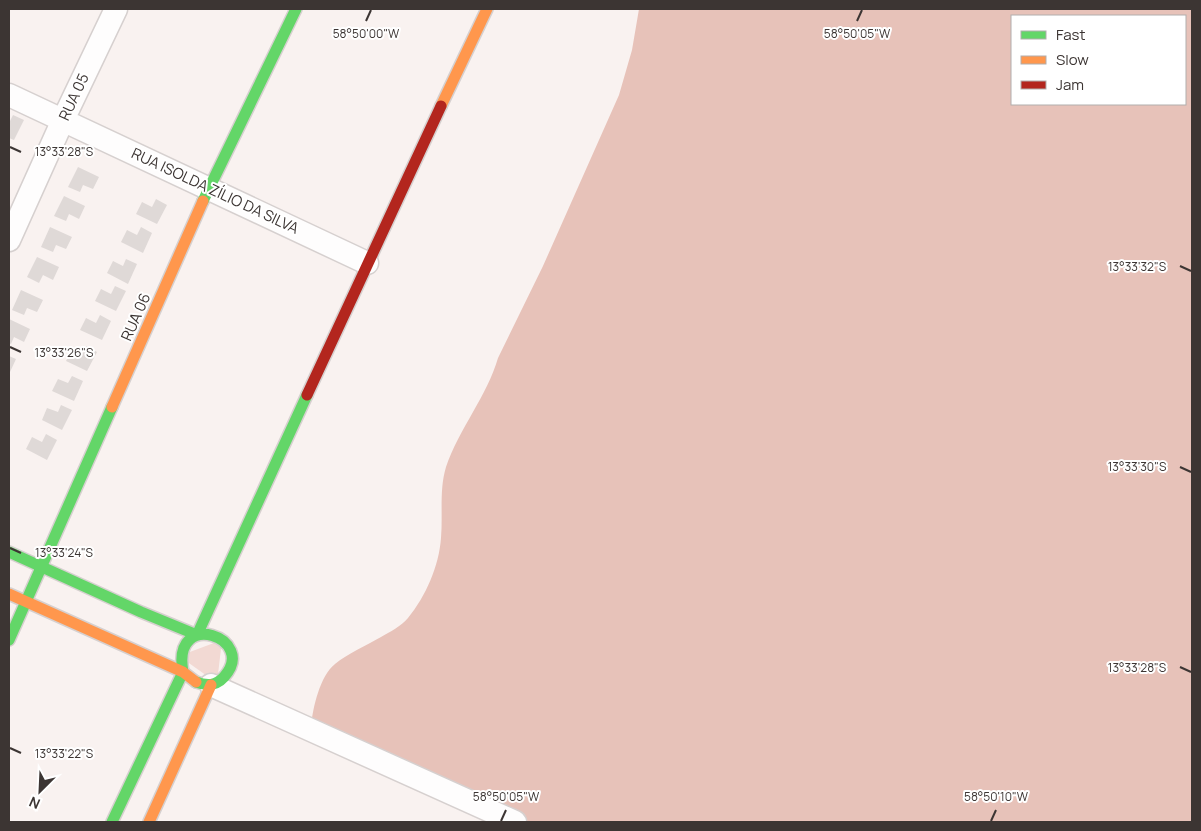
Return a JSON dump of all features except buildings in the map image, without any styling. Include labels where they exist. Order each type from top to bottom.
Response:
[{"type":"street","name":"RUA 05","points":[[9,240],[116,9]]},
{"type":"street","name":"RUA 06","points":[[9,640],[209,188],[296,9]]},
{"type":"street","points":[[197,635],[367,262],[487,9]]},
{"type":"street","name":"RUA ISOLDA ZÍLIO DA SILVA","points":[[9,95],[367,262]]},
{"type":"street","points":[[9,552],[197,635]]},
{"type":"street","points":[[9,594],[183,672]]},
{"type":"street","points":[[197,635],[214,635],[226,643],[230,653],[231,664],[229,670],[223,679],[211,685],[203,686],[195,683],[188,679],[183,672],[179,656],[185,643],[197,635]]},
{"type":"street","points":[[112,822],[183,672]]},
{"type":"street","points":[[149,822],[211,685]]},
{"type":"street","points":[[211,685],[515,822]]},
{"type":"shaded area","points":[[639,9],[1192,9],[1192,822],[522,822],[311,726],[318,692],[330,669],[345,657],[402,624],[415,609],[431,580],[440,549],[443,485],[446,467],[458,439],[487,386],[498,358],[543,266],[619,95],[632,50]]},
{"type":"shaded area","points":[[222,640],[217,683],[179,656]]},
{"type":"traffic: fast","points":[[203,201],[296,9]]},
{"type":"traffic: fast","points":[[197,635],[307,395]]},
{"type":"traffic: fast","points":[[9,640],[112,407]]},
{"type":"traffic: fast","points":[[9,552],[141,612],[197,635]]},
{"type":"traffic: fast","points":[[112,822],[183,672],[183,652],[189,640],[200,635],[212,636],[223,641],[231,651],[232,663],[224,677],[215,684],[208,685],[196,682]]},
{"type":"traffic: slow","points":[[441,106],[487,9]]},
{"type":"traffic: slow","points":[[112,407],[203,201]]},
{"type":"traffic: slow","points":[[9,594],[183,672],[196,682]]},
{"type":"traffic: slow","points":[[149,822],[211,685]]},
{"type":"traffic: jam","points":[[307,395],[441,106]]}]
